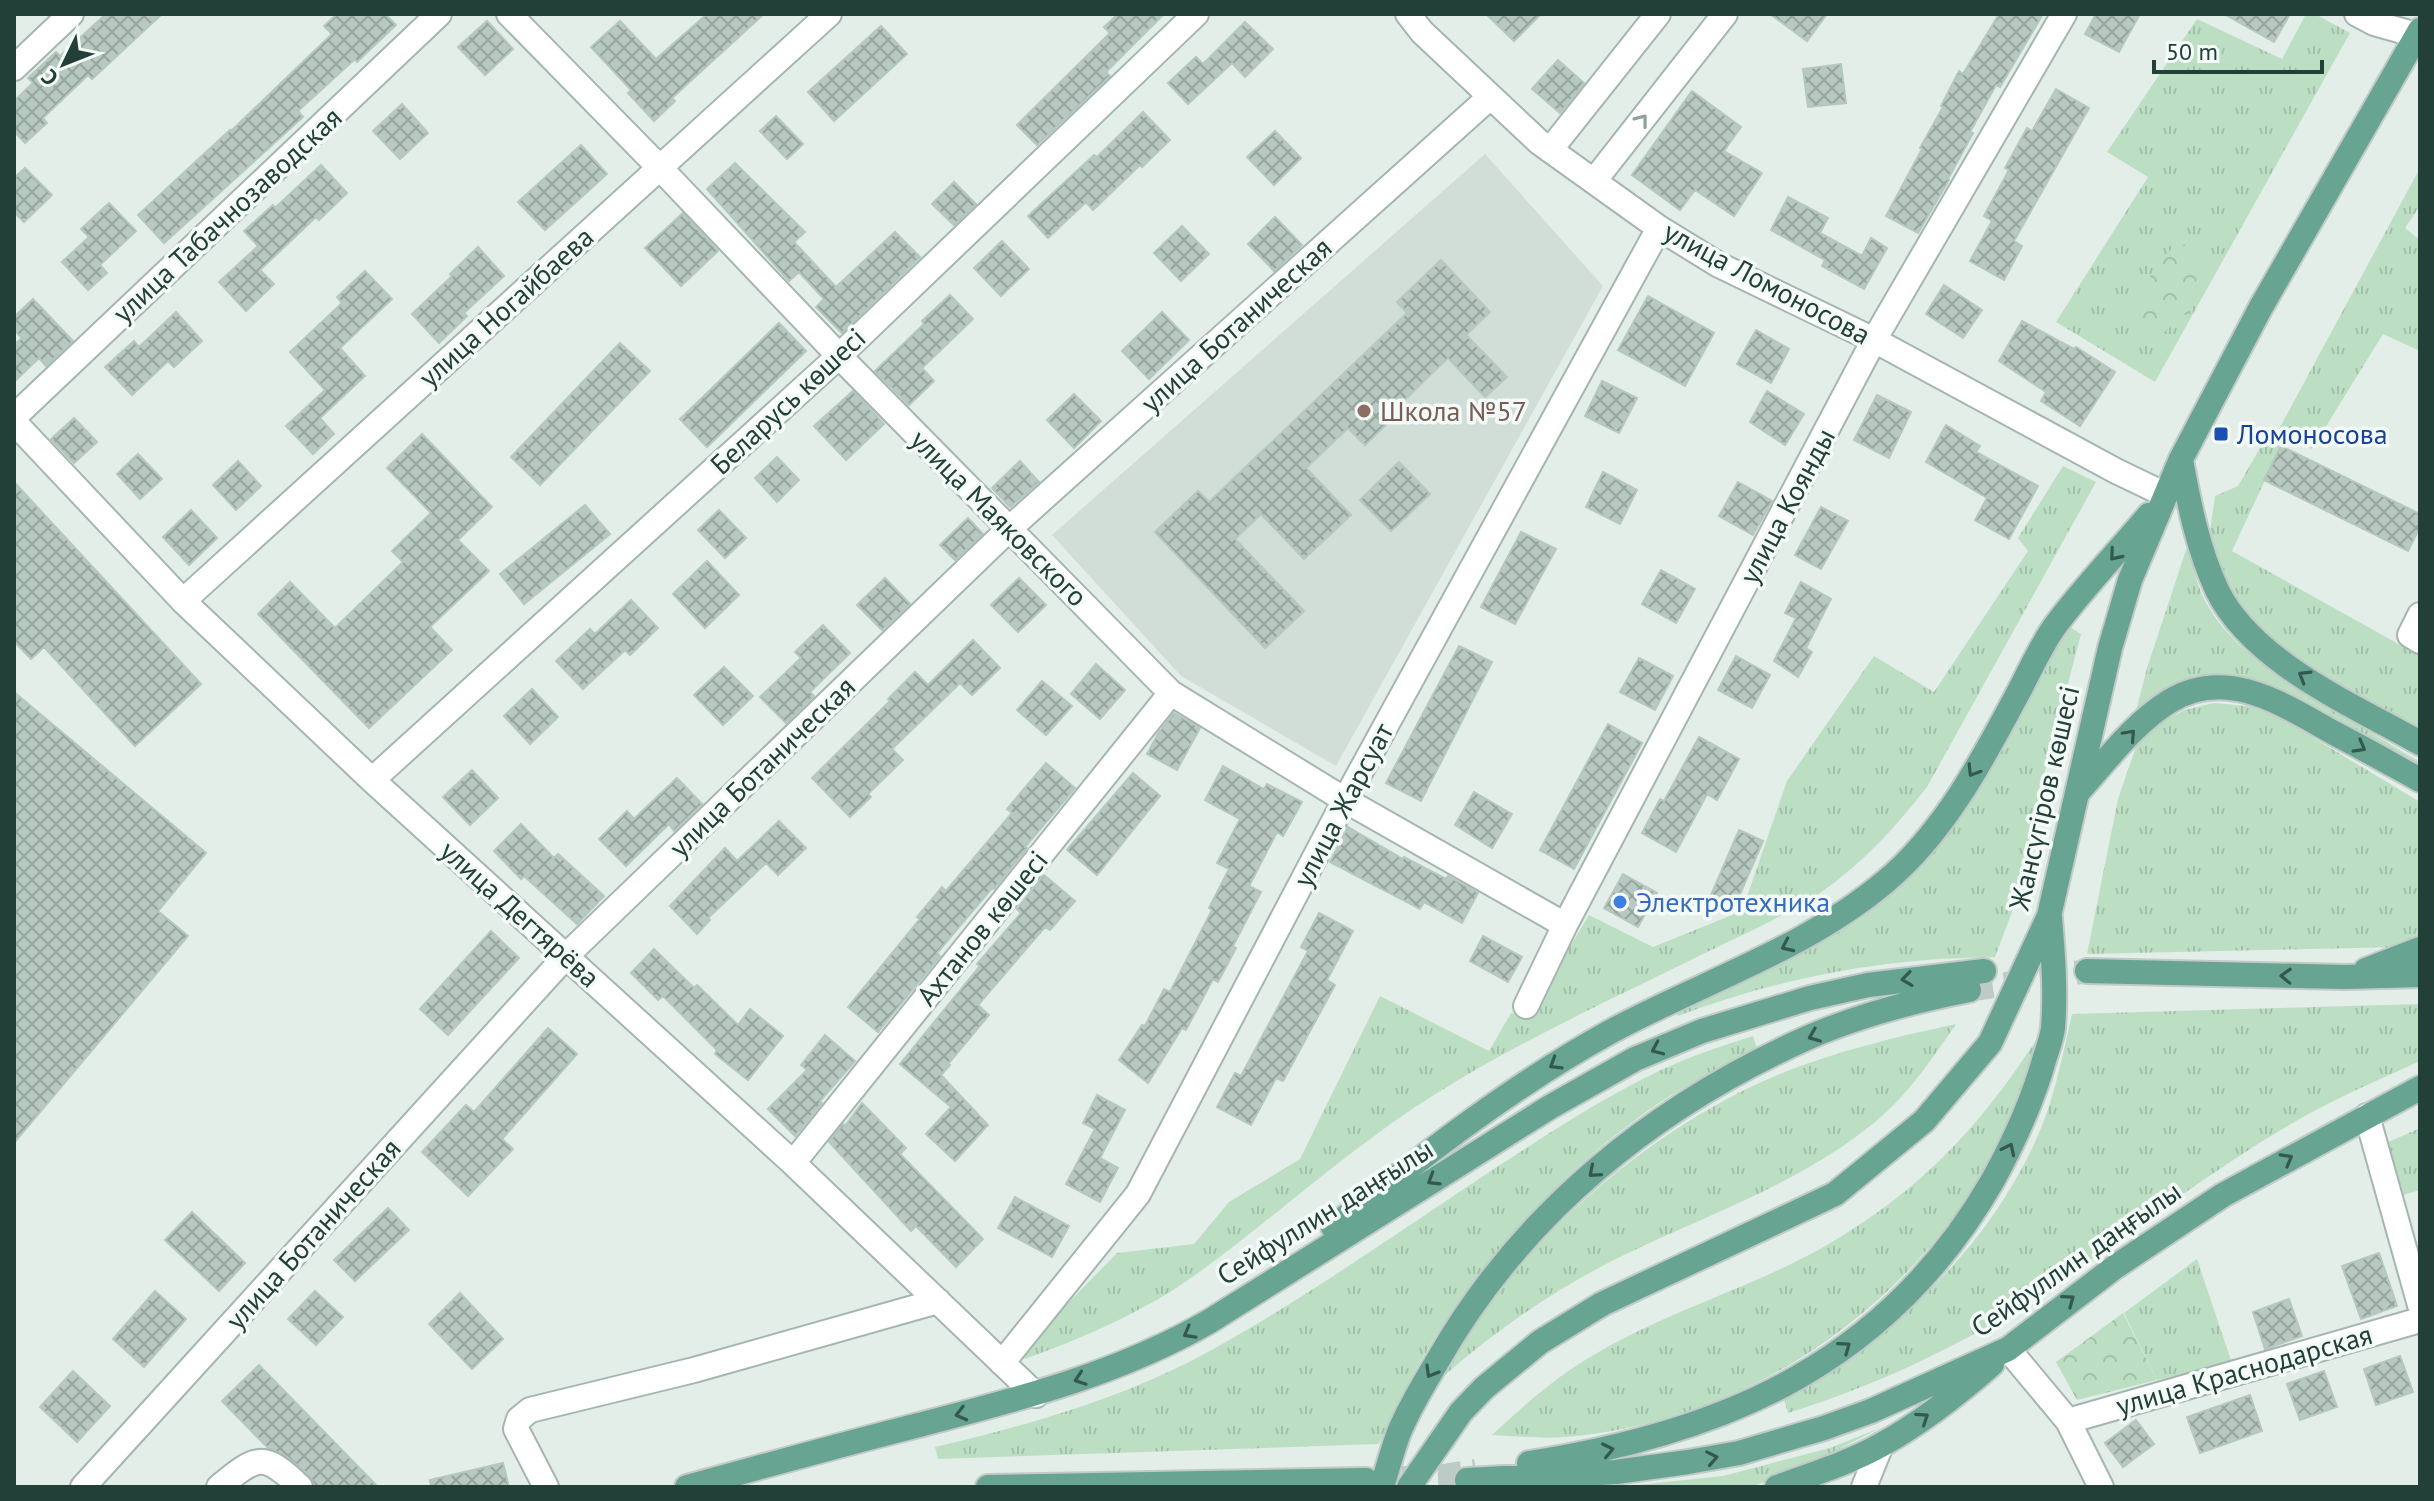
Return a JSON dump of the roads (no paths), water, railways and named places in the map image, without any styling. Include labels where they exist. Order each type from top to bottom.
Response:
[{"type":"main road","name":"Жансүгіров көшесі","points":[[1409,1487],[1461,1412],[1484,1388],[1540,1342],[1602,1304],[1835,1194],[1924,1121],[1990,1043],[2049,916],[2110,648],[2130,580],[2181,459],[2261,307],[2419,34]]},
{"type":"main road","points":[[2181,459],[2191,511],[2206,563],[2219,593],[2238,622],[2265,649],[2297,673],[2420,743]]},
{"type":"main road","points":[[1235,1304],[1513,1090],[1611,1032],[1805,938],[1886,882],[1928,840],[1942,819],[1996,735],[2054,628],[2166,495]]},
{"type":"main road","points":[[2078,793],[2155,711],[2191,691],[2212,687],[2236,688],[2279,702],[2420,780]]},
{"type":"main road","name":"Сейфуллин даңғылы","points":[[2049,916],[2053,952],[2053,1030],[2034,1097],[1972,1217],[1931,1270],[1889,1313],[1811,1371],[1718,1417],[1628,1446],[1472,1475],[1616,1472],[1739,1453],[1871,1411],[2008,1349],[2104,1275],[2223,1195],[2420,1088]]},
{"type":"main road","points":[[2345,977],[2420,949]]},
{"type":"main road","points":[[2087,971],[2345,977],[2420,975]]},
{"type":"main road","name":"Сейфуллин даңғылы","points":[[687,1487],[1036,1395],[1154,1351],[1187,1334],[1597,1079],[1666,1045],[1810,998],[1883,982],[1977,980],[1807,1038],[1693,1099],[1637,1136],[1600,1166],[1551,1210],[1500,1268],[1452,1335],[1374,1483]]},
{"type":"main road","points":[[1777,1487],[1881,1445],[1966,1387],[2008,1349]]},
{"type":"main road","points":[[988,1487],[1374,1483]]},
{"type":"street","points":[[14,68],[71,14]]},
{"type":"street","name":"улица Табачнозаводская","points":[[14,419],[439,14]]},
{"type":"street","name":"улица Маяковского","points":[[509,14],[839,356],[1171,693],[1345,800],[1565,925]]},
{"type":"street","name":"улица Ногайбаева","points":[[183,601],[829,14]]},
{"type":"street","name":"Беларусь көшесі","points":[[372,780],[839,356],[1196,14]]},
{"type":"street","name":"улица Ломоносова","points":[[1408,14],[1422,32],[1550,150],[1659,228],[1719,265],[1874,340],[2166,495]]},
{"type":"street","points":[[1550,150],[1658,14]]},
{"type":"street","points":[[1594,181],[1725,14]]},
{"type":"street","name":"улица Коянды","points":[[1526,1006],[1565,925],[1874,340],[2064,14]]},
{"type":"street","points":[[2357,14],[2374,23],[2419,34]]},
{"type":"street","name":"улица Ботаническая","points":[[83,1487],[567,955],[1010,528],[1490,97]]},
{"type":"street","name":"улица Жарсуат","points":[[1002,1363],[1138,1194],[1345,800],[1659,228]]},
{"type":"street","name":"улица Дегтярёва","points":[[14,419],[183,601],[372,780],[793,1163],[1036,1395]]},
{"type":"street","name":"Ахтанов көшесі","points":[[793,1163],[1171,693]]},
{"type":"street","points":[[2367,1116],[2420,1305]]},
{"type":"street","points":[[546,1487],[516,1429],[519,1419],[530,1410],[694,1370],[938,1301]]},
{"type":"street","name":"улица Краснодарская","points":[[2068,1421],[2420,1320]]},
{"type":"street","points":[[2008,1349],[2068,1421],[2099,1486]]},
{"type":"street","points":[[1864,1487],[1881,1445]]},
{"type":"street","points":[[219,1487],[253,1462],[266,1461],[280,1468],[300,1487]]},
{"type":"tunnel","points":[[1969,990],[2087,971]]},
{"type":"tunnel","points":[[1366,1480],[1476,1471]]},
{"type":"place","name":"Школа №57","points":[[1364,411]]},
{"type":"place","name":"Ломоносова","points":[[2221,434]]},
{"type":"place","name":"Электротехника","points":[[1620,902]]}]
